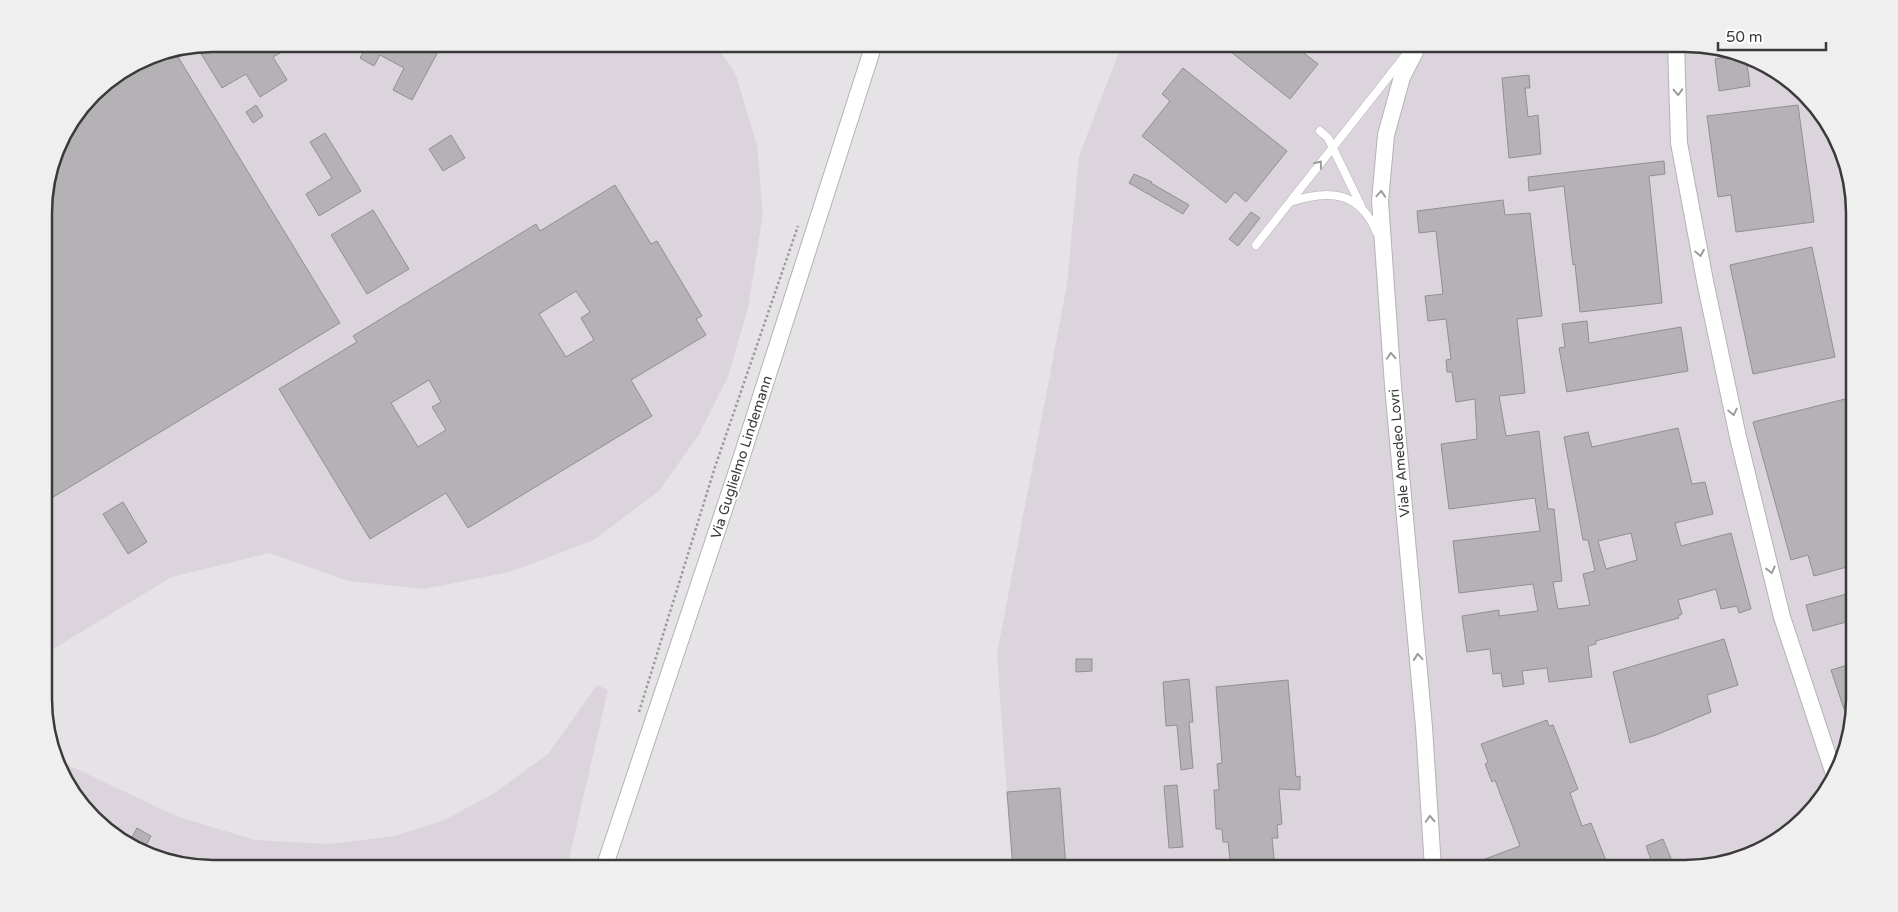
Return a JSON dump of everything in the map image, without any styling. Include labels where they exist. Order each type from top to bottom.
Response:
[{"type":"street","name":"Via Guglielmo Lindemann","points":[[607,860],[739,464],[871,52]]},
{"type":"street","name":"Viale Amedeo Lovri","points":[[1415,52],[1402,77],[1386,135],[1380,201],[1393,386],[1424,727],[1432,859]]},
{"type":"street","points":[[1676,52],[1679,143],[1705,281],[1738,437],[1782,617],[1831,765]]},
{"type":"lane","points":[[1256,245],[1408,52]]},
{"type":"lane","points":[[1320,131],[1328,138],[1333,147],[1361,206],[1372,219],[1382,244]]},
{"type":"lane","points":[[1289,202],[1320,195],[1350,199],[1361,206]]},
{"type":"path","name":"Via Guglielmo Lindemann","points":[[638,715],[715,467],[801,217]]},
{"type":"shaded area","points":[[214,52],[721,52],[736,75],[757,146],[763,214],[748,308],[728,377],[698,436],[659,491],[594,540],[510,572],[424,589],[348,581],[269,553],[172,577],[52,650],[53,203],[58,172],[69,143],[86,116],[107,93],[124,80],[152,65],[172,58]]},
{"type":"shaded area","points":[[1119,52],[1684,52],[1726,58],[1746,65],[1765,74],[1798,100],[1824,133],[1833,152],[1840,172],[1846,214],[1846,698],[1840,740],[1833,760],[1824,779],[1798,812],[1765,838],[1746,847],[1716,856],[1695,859],[1011,859],[997,654],[1067,284],[1079,156]]},
{"type":"shaded area","points":[[597,685],[608,690],[569,860],[214,860],[182,856],[152,847],[133,838],[116,826],[86,796],[74,779],[67,764],[176,816],[255,840],[329,844],[394,836],[442,821],[493,794],[548,754]]},
{"type":"building","points":[[364,52],[438,52],[412,100],[393,90],[404,68],[380,55],[374,66],[360,58]]},
{"type":"building","points":[[1231,52],[1302,52],[1318,64],[1290,99]]},
{"type":"building","points":[[201,53],[280,53],[273,57],[287,80],[260,97],[246,74],[222,88]]},
{"type":"building","points":[[178,57],[340,323],[52,498],[54,193],[58,172],[65,152],[80,124],[107,93],[124,80],[152,65]]},
{"type":"building","points":[[1726,58],[1747,66],[1750,86],[1719,91],[1715,59]]},
{"type":"building","points":[[1183,68],[1287,151],[1246,202],[1235,192],[1226,203],[1142,136],[1170,101],[1162,94]]},
{"type":"building","points":[[1529,75],[1530,88],[1525,88],[1528,117],[1538,115],[1541,154],[1509,158],[1502,78]]},
{"type":"building","points":[[256,105],[263,116],[253,123],[246,112]]},
{"type":"building","points":[[1798,105],[1814,222],[1736,232],[1731,195],[1718,197],[1707,116]]},
{"type":"building","points":[[325,133],[361,191],[319,216],[306,194],[332,178],[310,142]]},
{"type":"building","points":[[451,135],[465,158],[443,171],[429,149]]},
{"type":"building","points":[[1664,161],[1665,174],[1649,176],[1662,303],[1580,312],[1564,186],[1529,191],[1528,177]]},
{"type":"building","points":[[1134,174],[1152,182],[1189,205],[1183,214],[1129,183]]},
{"type":"building","points":[[615,185],[651,244],[657,241],[702,316],[696,319],[706,335],[631,380],[652,416],[468,528],[446,493],[370,539],[279,389],[357,342],[353,336],[536,224],[540,231]],"holes":[[[576,291],[590,312],[581,318],[594,340],[566,357],[539,314]],[[429,380],[441,402],[432,407],[446,430],[418,447],[391,403]]]},
{"type":"building","points":[[1503,200],[1505,215],[1530,213],[1542,316],[1517,319],[1525,393],[1499,396],[1506,436],[1539,431],[1548,509],[1554,509],[1562,581],[1553,582],[1558,609],[1590,605],[1583,574],[1595,571],[1588,540],[1583,540],[1564,437],[1588,432],[1592,447],[1678,428],[1692,484],[1705,482],[1713,514],[1675,523],[1681,546],[1731,533],[1751,609],[1739,613],[1737,606],[1721,609],[1716,589],[1678,600],[1682,614],[1678,616],[1679,618],[1596,641],[1596,644],[1588,646],[1592,677],[1549,682],[1547,668],[1522,671],[1524,684],[1503,687],[1501,673],[1493,674],[1490,649],[1467,652],[1462,616],[1499,610],[1499,616],[1538,611],[1533,584],[1459,593],[1453,541],[1540,531],[1535,498],[1449,509],[1441,444],[1477,439],[1475,399],[1456,402],[1452,372],[1447,372],[1446,360],[1451,359],[1446,319],[1428,321],[1425,296],[1443,294],[1436,231],[1419,233],[1417,211]],"holes":[[[1631,533],[1637,560],[1606,569],[1598,541]]]},
{"type":"building","points":[[373,210],[409,269],[367,294],[331,235]]},
{"type":"building","points":[[1251,212],[1260,218],[1238,246],[1229,239]]},
{"type":"building","points":[[1812,247],[1835,357],[1753,374],[1730,265]]},
{"type":"building","points":[[1587,321],[1589,343],[1681,327],[1688,371],[1567,392],[1559,348],[1565,347],[1562,324]]},
{"type":"building","points":[[1846,399],[1846,567],[1814,576],[1808,555],[1791,560],[1753,422]]},
{"type":"building","points":[[123,502],[147,542],[128,554],[103,514]]},
{"type":"building","points":[[1846,594],[1846,622],[1813,631],[1806,605]]},
{"type":"building","points":[[1724,639],[1738,685],[1707,695],[1711,712],[1656,735],[1630,743],[1613,672]]},
{"type":"building","points":[[1076,659],[1092,659],[1092,671],[1076,672]]},
{"type":"building","points":[[1846,665],[1845,709],[1844,709],[1831,670]]},
{"type":"building","points":[[1189,679],[1193,722],[1189,722],[1193,768],[1181,770],[1177,725],[1166,726],[1163,682]]},
{"type":"building","points":[[1288,680],[1296,777],[1300,776],[1300,790],[1279,789],[1282,824],[1277,825],[1278,838],[1272,838],[1274,859],[1230,859],[1228,842],[1223,842],[1222,829],[1216,829],[1214,790],[1219,790],[1217,764],[1222,763],[1216,687]]},
{"type":"building","points":[[1547,720],[1549,726],[1553,725],[1578,789],[1570,793],[1582,826],[1591,823],[1605,859],[1485,859],[1520,846],[1495,780],[1492,782],[1485,764],[1488,762],[1481,744]]},
{"type":"building","points":[[1177,785],[1183,847],[1169,848],[1164,786]]},
{"type":"building","points":[[1060,788],[1065,859],[1012,859],[1007,792]]},
{"type":"building","points":[[137,828],[151,836],[147,844],[132,837]]},
{"type":"building","points":[[1663,839],[1671,859],[1651,859],[1646,846]]}]
